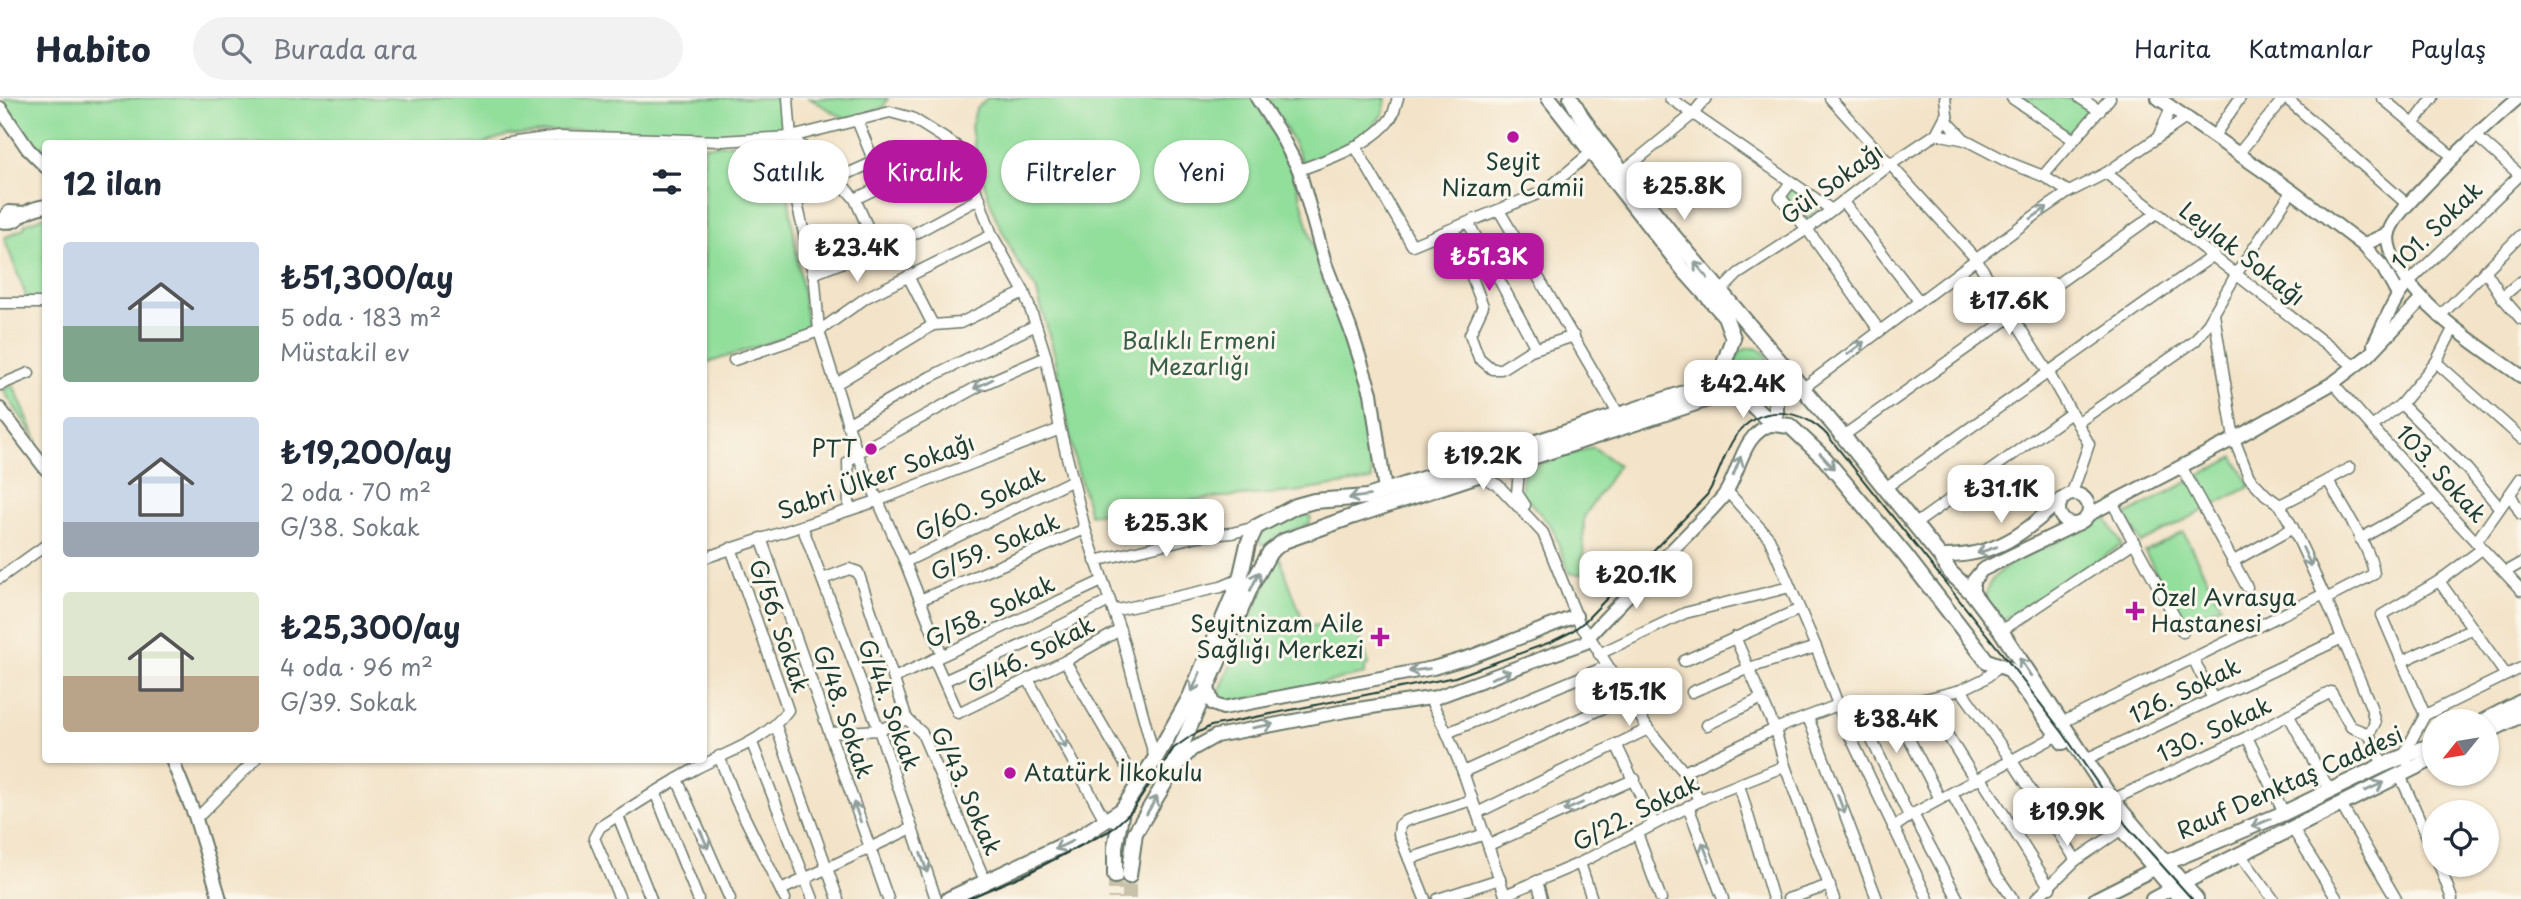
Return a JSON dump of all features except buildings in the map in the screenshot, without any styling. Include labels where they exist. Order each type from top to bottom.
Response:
[{"type":"main road","points":[[1549,98],[1595,148],[1622,172],[1719,293],[1843,436],[1950,572],[1973,594],[2001,631],[2122,829],[2160,866]]},
{"type":"main road","points":[[1571,98],[1595,148],[1683,269],[1725,316],[1733,338],[1721,372],[1702,387],[1619,415],[1367,497],[1303,503],[1280,512],[1256,527],[1248,544],[1240,579],[1189,698],[1155,759],[1122,810],[1115,847],[1122,876],[1135,833],[1166,781],[1252,584],[1270,552],[1284,541],[1728,393],[1802,389]]},
{"type":"main road","points":[[1731,348],[1747,340],[1762,341]]},
{"type":"main road","points":[[1773,424],[1776,412],[1769,391],[1776,376],[1778,359]]},
{"type":"main road","points":[[1728,393],[1751,404],[1773,424],[1790,426],[1825,459],[1906,555],[1987,661],[2009,669],[2060,729],[2178,890],[2196,899]]},
{"type":"main road","points":[[1303,503],[1311,507],[1317,516],[1315,530]]},
{"type":"main road","points":[[1248,544],[1257,551],[1270,552]]},
{"type":"main road","points":[[2499,718],[2521,702]]},
{"type":"main road","points":[[2499,721],[2521,715]]},
{"type":"main road","name":"Rauf Denktaş Caddesi","points":[[2178,890],[2239,853],[2292,828],[2383,765],[2405,766],[2422,753]]},
{"type":"main road","name":"Rauf Denktaş Caddesi","points":[[2160,866],[2284,813],[2335,797],[2405,766],[2422,761]]},
{"type":"main road","points":[[949,899],[1106,822],[1122,810]]},
{"type":"street","points":[[788,98],[795,194],[813,274],[819,331],[857,453],[920,600],[944,681],[1109,601]]},
{"type":"street","points":[[1257,98],[1299,170],[1325,263],[1371,393],[1385,491]]},
{"type":"street","points":[[1299,170],[1367,141],[1392,116],[1398,98]]},
{"type":"street","points":[[1670,98],[1832,210]]},
{"type":"street","points":[[1622,172],[1692,115],[1706,98]]},
{"type":"street","points":[[1830,98],[1976,259],[2048,372],[2089,444],[2075,496],[1991,550],[1963,556],[1940,556]]},
{"type":"street","points":[[1945,98],[1948,122],[1966,140]]},
{"type":"street","points":[[2012,98],[2074,140]]},
{"type":"street","points":[[2080,98],[2100,111]]},
{"type":"street","points":[[2043,176],[2110,98]]},
{"type":"street","points":[[2159,98],[2292,191],[2362,245],[2382,266],[2398,295]]},
{"type":"street","points":[[2214,136],[2240,98]]},
{"type":"street","points":[[2239,153],[2285,98],[2408,205]]},
{"type":"street","points":[[2382,98],[2453,157]]},
{"type":"street","points":[[2414,123],[2433,98]]},
{"type":"street","points":[[2362,245],[2389,233],[2408,205],[2453,157],[2518,98]]},
{"type":"street","points":[[0,108],[28,149],[42,163]]},
{"type":"street","points":[[2158,137],[2171,108]]},
{"type":"street","points":[[707,141],[791,137],[890,113],[912,118],[945,140]]},
{"type":"street","points":[[1946,115],[1936,134],[1966,140],[2010,163],[2043,176],[2068,192]]},
{"type":"street","points":[[1802,389],[2068,192],[2106,173],[2186,118]]},
{"type":"street","points":[[849,173],[874,162],[856,120]]},
{"type":"street","name":"Gül Sokağı","points":[[1719,293],[1738,274],[1807,229],[1891,164],[1936,134]]},
{"type":"street","points":[[2475,135],[2521,174]]},
{"type":"street","points":[[530,140],[559,136],[689,140]]},
{"type":"street","points":[[791,137],[795,140]]},
{"type":"street","points":[[1355,146],[1412,245],[1500,212],[1545,191],[1595,148]]},
{"type":"street","name":"Leylak Sokağı","points":[[2106,173],[2354,366]]},
{"type":"street","name":"101. Sokak","points":[[2368,356],[2398,295],[2521,174]]},
{"type":"street","points":[[1791,182],[1780,197],[1807,229],[1879,330]]},
{"type":"street","points":[[2077,423],[2195,341],[2292,191]]},
{"type":"street","points":[[849,192],[855,198],[877,248]]},
{"type":"street","points":[[855,198],[863,194]]},
{"type":"street","points":[[1843,202],[1919,302]]},
{"type":"street","points":[[813,274],[912,235],[971,203]]},
{"type":"street","points":[[982,203],[992,235],[1024,292],[1046,357],[1071,481],[1095,561],[1120,630],[1155,759]]},
{"type":"street","points":[[1,221],[9,212],[25,212],[42,206]]},
{"type":"street","points":[[1500,212],[1619,415]]},
{"type":"street","points":[[1843,436],[2157,213]]},
{"type":"street","points":[[1469,224],[1536,348]]},
{"type":"street","points":[[1454,230],[1483,306],[1470,334],[1479,358],[1492,369],[1501,369],[1536,348],[1574,336]]},
{"type":"street","points":[[2389,233],[2389,251],[2408,284],[2439,317],[2521,376]]},
{"type":"street","points":[[2439,317],[2521,234]]},
{"type":"street","points":[[734,360],[819,331],[867,297],[992,235]]},
{"type":"street","points":[[1885,488],[2214,255]]},
{"type":"street","points":[[2485,270],[2502,297],[2521,319]]},
{"type":"street","points":[[908,276],[933,325]]},
{"type":"street","points":[[2502,297],[2521,281]]},
{"type":"street","points":[[836,384],[933,325],[960,323],[1024,292]]},
{"type":"street","name":"101. Sokak","points":[[2368,356],[2422,299]]},
{"type":"street","points":[[0,303],[42,303]]},
{"type":"street","points":[[2214,314],[2234,439],[2249,477],[2280,505],[2325,596],[2371,707],[2375,723],[2369,734],[2383,765]]},
{"type":"street","points":[[847,424],[930,377],[1036,325]]},
{"type":"street","points":[[2372,427],[2401,404],[2436,362],[2454,327]]},
{"type":"street","points":[[1973,594],[1973,581],[1982,570],[2234,439],[2333,383],[2368,356]]},
{"type":"street","points":[[849,510],[848,463],[857,453],[977,387],[1046,357]]},
{"type":"street","points":[[2436,362],[2521,438]]},
{"type":"street","points":[[0,385],[29,373]]},
{"type":"street","name":"103. Sokak","points":[[2333,383],[2434,498],[2521,590]]},
{"type":"street","points":[[2401,404],[2467,469],[2500,508]]},
{"type":"street","points":[[0,409],[42,464]]},
{"type":"street","points":[[1914,525],[2071,413]]},
{"type":"street","points":[[1588,636],[1695,528],[1727,491],[1743,452],[1760,431],[1773,424]]},
{"type":"street","name":"Sabri Ülker Sokağı","points":[[707,557],[877,501],[1060,429]]},
{"type":"street","points":[[1166,781],[1191,750],[1216,736],[1345,711],[1434,698],[1586,642],[1587,625],[1550,534],[1517,493],[1520,461]]},
{"type":"street","points":[[2181,466],[2247,587]]},
{"type":"street","points":[[2280,505],[2350,468]]},
{"type":"street","points":[[1478,475],[1498,485],[1544,533],[1580,625],[1648,729],[1684,772],[1700,801]]},
{"type":"street","points":[[2423,709],[2382,614],[2439,581],[2479,546],[2500,508],[2521,478]]},
{"type":"street","points":[[1893,828],[1911,815],[2012,761],[2060,729],[2193,658],[2374,574],[2360,539],[2328,480]]},
{"type":"street","name":"G/60. Sokak","points":[[905,562],[1071,481]]},
{"type":"street","points":[[1727,491],[1769,538],[1816,647],[1850,736],[1928,899]]},
{"type":"street","points":[[2510,494],[2521,513]]},
{"type":"street","points":[[2075,496],[2088,505],[2083,519]]},
{"type":"street","points":[[2083,519],[2069,523],[2061,517],[2059,507],[2075,496],[2112,502]]},
{"type":"street","points":[[2360,539],[2434,498]]},
{"type":"street","points":[[2112,502],[2183,632]]},
{"type":"street","name":"G/44. Sokak","points":[[802,526],[879,730],[936,899]]},
{"type":"street","points":[[1095,561],[1198,536],[1232,533],[1256,527]]},
{"type":"street","points":[[2232,562],[2293,528]]},
{"type":"street","name":"G/59. Sokak","points":[[920,600],[1085,530]]},
{"type":"street","points":[[1232,533],[1248,544]]},
{"type":"street","name":"G/48. Sokak","points":[[761,538],[888,899]]},
{"type":"street","points":[[2001,631],[2134,542]]},
{"type":"street","points":[[0,578],[42,548]]},
{"type":"street","name":"G/56. Sokak","points":[[707,763],[752,743],[776,726],[788,710],[731,548]]},
{"type":"street","points":[[2505,572],[2521,563]]},
{"type":"street","name":"G/43. Sokak","points":[[822,579],[849,569],[858,572],[907,719],[922,733],[986,883]]},
{"type":"street","points":[[1113,611],[1221,587],[1240,579]]},
{"type":"street","name":"G/58. Sokak","points":[[894,678],[1102,581]]},
{"type":"street","points":[[2439,581],[2506,675]]},
{"type":"street","points":[[1599,654],[1685,613],[1790,587]]},
{"type":"street","points":[[1684,662],[1793,612]]},
{"type":"street","points":[[1208,688],[1213,704],[1223,708],[1433,668],[1470,657],[1576,616]]},
{"type":"street","points":[[2403,661],[2473,628]]},
{"type":"street","name":"G/46. Sokak","points":[[944,681],[958,713],[1065,661],[1120,630]]},
{"type":"street","points":[[1735,637],[1774,729],[1834,899]]},
{"type":"street","name":"126. Sokak","points":[[2084,760],[2342,638]]},
{"type":"street","points":[[1692,692],[1749,668],[1816,647]]},
{"type":"street","points":[[2193,658],[2213,699]]},
{"type":"street","points":[[1065,661],[1137,785]]},
{"type":"street","points":[[1447,733],[1607,666]]},
{"type":"street","points":[[1684,772],[1774,729],[1838,705],[1856,708],[1925,699],[1961,690],[1984,679],[1999,667]]},
{"type":"street","points":[[2437,709],[2521,668]]},
{"type":"street","points":[[1028,679],[1106,822]]},
{"type":"street","points":[[1961,690],[2012,761],[2076,860]]},
{"type":"street","name":"130. Sokak","points":[[2112,800],[2247,737],[2331,692],[2351,727],[2369,734]]},
{"type":"street","points":[[1463,772],[1627,697]]},
{"type":"street","points":[[1434,698],[1463,772],[1505,897]]},
{"type":"street","points":[[1707,725],[1762,698]]},
{"type":"street","points":[[1925,699],[2050,888]]},
{"type":"street","points":[[1890,702],[1940,799]]},
{"type":"street","points":[[1856,708],[1958,899]]},
{"type":"street","points":[[2289,716],[2396,899]]},
{"type":"street","points":[[1808,717],[1877,899]]},
{"type":"street","points":[[831,733],[879,730],[907,719]]},
{"type":"street","points":[[2422,723],[2405,766],[2422,816]]},
{"type":"street","points":[[776,726],[838,899]]},
{"type":"street","points":[[1477,813],[1648,729]]},
{"type":"street","points":[[2247,737],[2284,813]]},
{"type":"street","points":[[752,743],[813,899]]},
{"type":"street","points":[[1616,744],[1635,779],[1654,824]]},
{"type":"street","points":[[719,756],[736,800],[783,894],[806,877],[912,828]]},
{"type":"street","points":[[173,763],[198,815]]},
{"type":"street","points":[[181,763],[227,899]]},
{"type":"street","points":[[198,815],[252,763]]},
{"type":"street","name":"G/56. Sokak","points":[[620,899],[594,838],[600,827],[706,763]]},
{"type":"street","name":"G/22. Sokak","points":[[1505,897],[1580,863],[1688,806],[1785,766]]},
{"type":"street","points":[[677,779],[730,899]]},
{"type":"street","points":[[1409,859],[1487,840],[1635,779]]},
{"type":"street","points":[[1739,785],[1773,899]]},
{"type":"street","points":[[655,792],[698,899]]},
{"type":"street","points":[[1952,794],[2013,899]]},
{"type":"street","points":[[1425,899],[1399,834],[1400,825],[1405,821],[1472,800]]},
{"type":"street","points":[[1688,806],[1723,899]]},
{"type":"street","points":[[618,816],[651,899]]},
{"type":"street","points":[[2292,828],[2337,899]]},
{"type":"street","points":[[2036,899],[2076,860],[2122,829]]},
{"type":"street","points":[[1637,832],[1661,899]]},
{"type":"street","points":[[209,849],[220,899]]},
{"type":"street","points":[[2239,853],[2273,899]]},
{"type":"street","points":[[1580,863],[1592,899]]},
{"type":"street","points":[[2095,899],[2160,866]]},
{"type":"street","points":[[2444,877],[2452,899]]},
{"type":"street","points":[[1438,899],[1500,879]]},
{"type":"street","points":[[1536,881],[1542,899]]},
{"type":"street","points":[[1788,899],[1830,884]]},
{"type":"street","points":[[2152,899],[2178,890]]},
{"type":"green space","points":[[6,98],[782,98],[784,130],[717,135],[646,134],[585,129],[508,135],[494,140],[42,140],[42,154],[29,140],[4,102]]},
{"type":"green space","points":[[809,98],[888,98],[883,108],[847,120]]},
{"type":"green space","name":"Balıklı Ermeni Mezarlığı","points":[[987,98],[1254,98],[1280,144],[1296,180],[1320,271],[1357,374],[1368,431],[1372,480],[1295,492],[1212,498],[1090,515],[1074,457],[1055,356],[1036,289],[1017,261],[995,216],[987,192],[987,140],[973,140],[971,127],[976,109]]},
{"type":"green space","points":[[1265,98],[1386,98],[1383,114],[1364,137],[1303,163],[1281,119]]},
{"type":"green space","points":[[2023,98],[2076,98],[2095,111],[2073,136]]},
{"type":"green space","points":[[728,144],[728,203],[789,203],[808,330],[707,363],[707,146]]},
{"type":"green space","points":[[1792,187],[1820,206],[1805,221],[1785,198]]},
{"type":"green space","points":[[42,217],[42,299],[28,301],[4,238],[24,228],[25,224]]},
{"type":"green space","points":[[1752,348],[1764,353],[1769,365],[1764,377],[1752,382],[1740,377],[1735,365],[1740,353]]},
{"type":"green space","points":[[13,385],[38,442],[3,390]]},
{"type":"green space","points":[[1593,447],[1618,465],[1584,517],[1583,574],[1570,574],[1552,527],[1521,492],[1524,469]]},
{"type":"green space","points":[[2234,457],[2251,486],[2141,543],[2126,515]]},
{"type":"green space","points":[[1304,511],[1311,517],[1309,524],[1277,537],[1266,545],[1258,540],[1271,525]]},
{"type":"green space","points":[[2104,515],[2122,545],[2000,622],[1987,604],[1986,592],[1991,581],[2012,563]]},
{"type":"green space","points":[[2183,532],[2221,605],[2183,624],[2145,552]]},
{"type":"green space","points":[[1278,553],[1305,626],[1355,623],[1369,664],[1365,667],[1365,674],[1226,704],[1220,700],[1220,690]]},
{"type":"tunnel","points":[[1115,876],[1115,899]]},
{"type":"tunnel","points":[[1129,876],[1129,899]]},
{"type":"tram line","points":[[967,899],[1028,873],[1111,830],[1132,811],[1174,748],[1211,726],[1455,677],[1571,632],[1584,622],[1707,495],[1731,444],[1745,426],[1756,418],[1781,413],[1806,419],[1828,436],[2063,733],[2126,825],[2192,899]]},
{"type":"place","name":"Seyit Nizam Camii","points":[[1513,137]]},
{"type":"place","name":"PTT","points":[[871,449]]},
{"type":"place","name":"Özel Avrasya Hastanesi","points":[[2135,611]]},
{"type":"place","name":"Seyitnizam Aile Sağlığı Merkezi","points":[[1380,637]]},
{"type":"place","name":"Atatürk İlkokulu","points":[[1010,773]]}]
